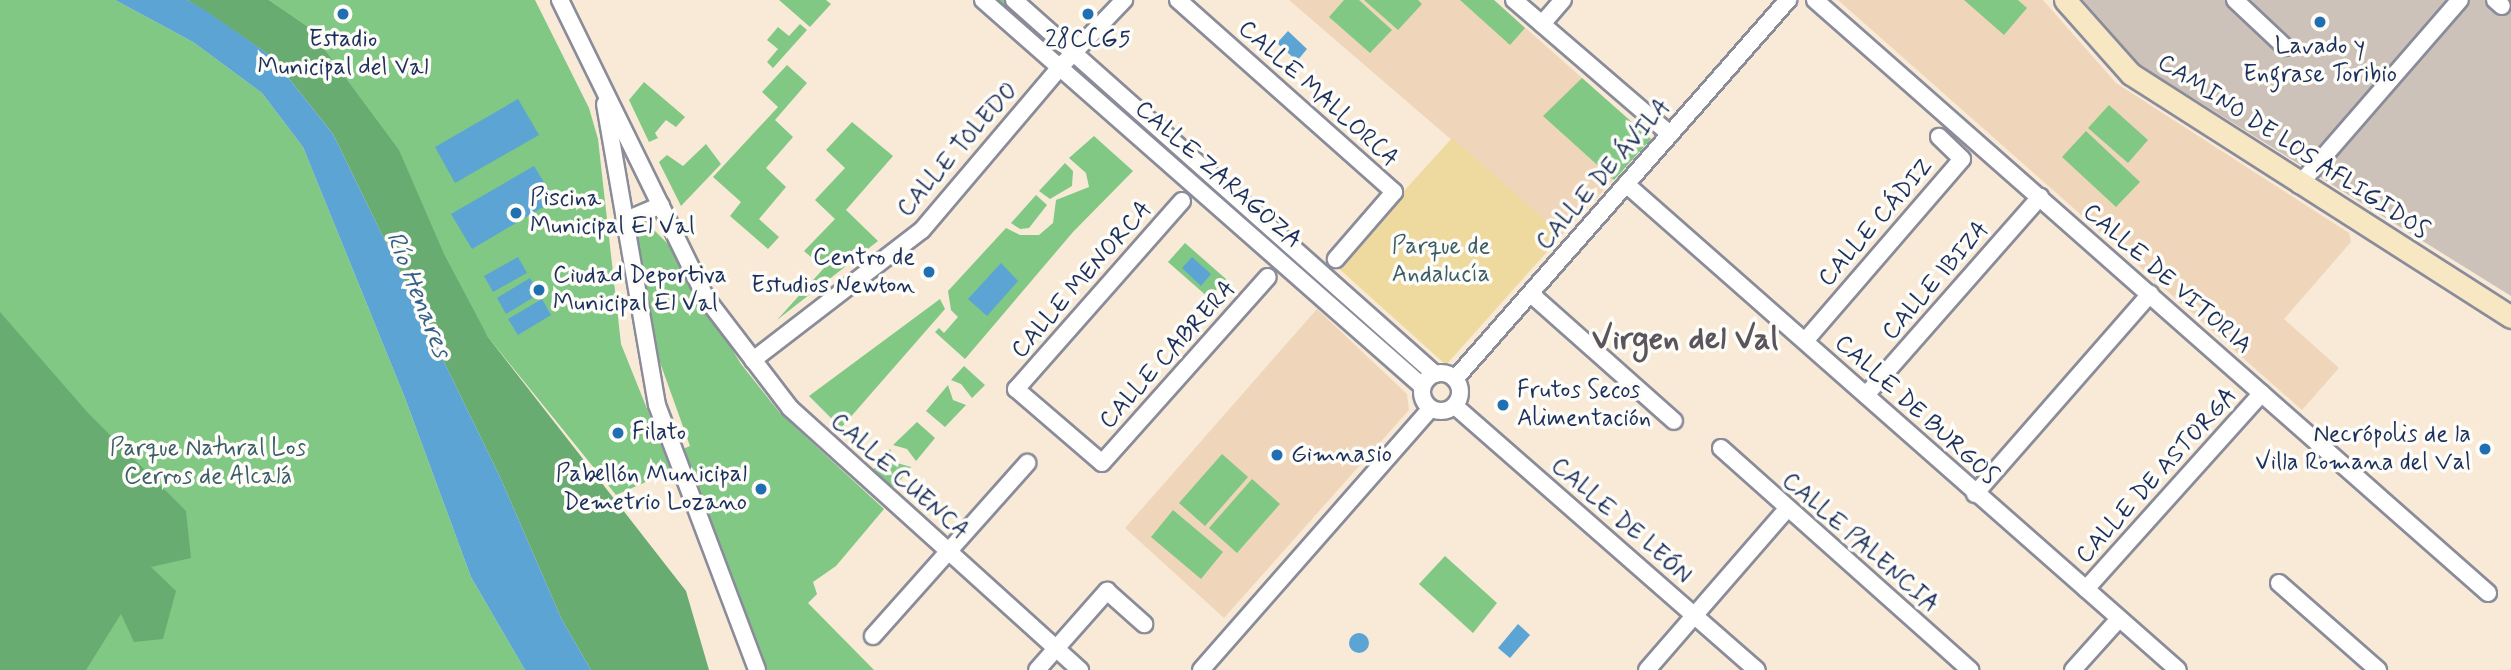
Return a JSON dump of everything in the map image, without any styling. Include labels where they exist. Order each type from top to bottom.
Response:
[{"type":"street","name":"CALLE CUENCA","points":[[560,0],[706,298],[790,408],[1080,670]]},
{"type":"street","name":"CALLE ZARAGOZA","points":[[983,0],[1422,386]]},
{"type":"street","name":"CALLE ZARAGOZA","points":[[1014,0],[1435,374]]},
{"type":"street","points":[[1060,67],[1090,39],[1124,0]]},
{"type":"street","name":"CALLE MALLORCA","points":[[1178,0],[1394,192],[1336,259]]},
{"type":"street","points":[[1514,0],[1670,134]]},
{"type":"street","points":[[1542,24],[1563,0]]},
{"type":"street","name":"CALLE DE ÁVILA","points":[[1455,379],[1788,0]]},
{"type":"street","name":"CALLE DE VITORIA","points":[[1815,0],[2488,593]]},
{"type":"street","name":"CAMINO DE LOS AFLIGIDOS","points":[[2065,0],[2132,74],[2299,185],[2511,317]]},
{"type":"street","points":[[2235,0],[2285,47]]},
{"type":"street","points":[[2299,185],[2460,0]]},
{"type":"street","name":"CALLE TOLEDO","points":[[753,360],[922,230],[1060,67]]},
{"type":"street","points":[[602,86],[657,405],[757,670]]},
{"type":"street","name":"CALLE CÁDIZ","points":[[1805,341],[1962,159],[1939,137]]},
{"type":"street","name":"CALLE DE BURGOS","points":[[1626,184],[2178,670]]},
{"type":"street","name":"CALLE IBIZA","points":[[1866,395],[2040,197]]},
{"type":"street","name":"CALLE MENORCA","points":[[1102,463],[1016,389],[1182,201]]},
{"type":"street","points":[[626,220],[661,205]]},
{"type":"street","name":"CALLE CABRERA","points":[[1102,463],[1268,278]]},
{"type":"street","points":[[1531,294],[1674,421]]},
{"type":"street","points":[[1975,494],[2150,294]]},
{"type":"street","points":[[1435,374],[1455,379],[1460,394],[1455,406],[1443,412],[1430,409],[1422,399],[1422,386],[1435,374]]},
{"type":"street","name":"CALLE DE ASTORGA","points":[[2086,589],[2262,393]]},
{"type":"street","name":"CALLE DE LEÓN","points":[[1455,406],[1757,670]]},
{"type":"street","points":[[1201,670],[1430,409]]},
{"type":"street","name":"CALLE PALENCIA","points":[[1721,448],[1970,670]]},
{"type":"street","points":[[873,636],[1027,463]]},
{"type":"street","points":[[1647,670],[1787,509]]},
{"type":"street","points":[[2279,583],[2378,670]]},
{"type":"street","points":[[1037,670],[1107,591],[1144,624]]},
{"type":"street","points":[[2073,670],[2119,619]]},
{"type":"shaded area","points":[[1289,0],[1494,0],[1651,139],[1562,235]]},
{"type":"shaded area","points":[[1838,0],[2043,0],[2116,83],[2349,233],[2351,242],[2284,319],[2339,368],[2302,410]]},
{"type":"shaded area","points":[[2083,0],[2511,0],[2511,296],[2140,65]]},
{"type":"shaded area","points":[[1317,309],[1407,394],[1409,410],[1224,618],[1125,528]]},
{"type":"green space","name":"Parque Natural Los Cerros de Alcalá","points":[[0,0],[115,0],[193,42],[262,93],[303,147],[405,398],[471,577],[525,670],[0,670]]},
{"type":"green space","points":[[187,0],[269,0],[307,26],[399,150],[444,254],[488,337],[686,591],[709,670],[591,670],[562,620],[500,477],[333,134],[271,56]]},
{"type":"green space","name":"Ciudad Deportiva Municipal El Val","points":[[269,0],[535,0],[589,108],[598,139],[621,344],[666,456],[690,446],[648,329],[634,246],[637,235],[651,227],[668,244],[741,364],[780,413],[884,509],[836,566],[813,582],[817,594],[808,603],[874,670],[757,670],[680,467],[616,495],[488,337],[307,26]]},
{"type":"green space","points":[[779,0],[826,0],[831,4],[810,27]]},
{"type":"green space","points":[[993,0],[1005,0],[1054,43],[1048,49]]},
{"type":"green space","points":[[1344,0],[1359,0],[1392,30],[1370,53],[1329,17]]},
{"type":"green space","points":[[1364,0],[1418,0],[1422,4],[1398,30]]},
{"type":"green space","points":[[1460,0],[1494,0],[1525,28],[1510,45]]},
{"type":"green space","points":[[1964,0],[2018,0],[2027,8],[2004,35]]},
{"type":"green space","points":[[800,24],[807,30],[773,68],[767,62],[778,49],[767,40],[778,27],[789,36]]},
{"type":"green space","points":[[787,65],[807,83],[775,120],[793,137],[766,168],[786,187],[759,219],[779,237],[768,249],[730,216],[741,202],[713,177],[778,107],[762,92]]},
{"type":"green space","points":[[1080,66],[1303,262],[1298,268],[1075,71]]},
{"type":"green space","points":[[1582,78],[1651,139],[1614,180],[1543,116]]},
{"type":"green space","points":[[644,82],[685,117],[676,127],[666,120],[655,133],[658,138],[649,142],[629,100]]},
{"type":"green space","points":[[2109,105],[2148,140],[2128,163],[2088,128]]},
{"type":"green space","points":[[852,122],[893,156],[846,210],[878,241],[777,320],[824,268],[804,251],[835,219],[815,200],[845,168],[826,150]]},
{"type":"green space","points":[[2086,131],[2140,182],[2116,207],[2062,157]]},
{"type":"green space","points":[[1094,136],[1133,171],[1073,232],[965,359],[935,332],[939,328],[944,333],[958,317],[951,310],[948,291],[1006,228],[1020,235],[1039,235],[1053,223],[1056,200],[1089,187],[1086,173],[1069,158]]},
{"type":"green space","points":[[706,144],[721,164],[681,206],[659,162],[667,155],[683,166]]},
{"type":"green space","points":[[1065,163],[1073,171],[1072,186],[1050,199],[1039,191]]},
{"type":"green space","points":[[1036,195],[1047,205],[1029,228],[1020,229],[1011,223]]},
{"type":"green space","points":[[1185,243],[1226,279],[1209,298],[1168,262]]},
{"type":"green space","points":[[940,299],[945,309],[841,428],[809,396]]},
{"type":"green space","points":[[0,312],[88,413],[186,511],[191,558],[151,567],[176,591],[163,639],[134,642],[121,614],[86,670],[0,670]]},
{"type":"green space","points":[[964,366],[985,385],[972,398],[961,384],[951,380]]},
{"type":"green space","points":[[948,385],[953,400],[966,405],[945,427],[926,411]]},
{"type":"green space","points":[[917,422],[935,438],[916,461],[907,449],[893,445]]},
{"type":"green space","points":[[890,449],[897,463],[911,467],[893,489],[872,471]]},
{"type":"green space","points":[[1222,454],[1248,477],[1205,526],[1179,503]]},
{"type":"green space","points":[[1252,479],[1280,504],[1237,553],[1209,528]]},
{"type":"green space","points":[[1173,510],[1223,552],[1201,579],[1151,537]]},
{"type":"green space","points":[[1445,556],[1497,603],[1473,633],[1419,584]]},
{"type":"sand","name":"Parque de Andalucía","points":[[1452,138],[1562,235],[1446,365],[1336,266]]},
{"type":"water","points":[[115,0],[187,0],[203,9],[271,56],[333,134],[500,477],[562,620],[591,670],[525,670],[471,577],[405,398],[303,147],[262,93],[193,42]]},
{"type":"water","points":[[1288,31],[1307,49],[1297,61],[1277,43]]},
{"type":"water","points":[[518,99],[539,135],[455,183],[435,147]]},
{"type":"water","points":[[534,166],[555,200],[472,249],[451,214]]},
{"type":"water","points":[[518,257],[527,273],[493,292],[484,276]]},
{"type":"water","points":[[1192,257],[1211,274],[1201,286],[1182,268]]},
{"type":"water","points":[[1001,263],[1018,281],[987,316],[968,299]]},
{"type":"water","points":[[530,278],[539,294],[506,314],[497,298]]},
{"type":"water","points":[[542,299],[551,315],[518,335],[508,319]]},
{"type":"water","points":[[1518,624],[1530,635],[1510,658],[1498,648]]},
{"type":"water","points":[[1359,633],[1366,636],[1369,643],[1366,650],[1359,653],[1352,650],[1349,643],[1352,636]]},
{"type":"place","name":"Estadio Municipal del Val","points":[[343,14]]},
{"type":"place","name":"28CCG5","points":[[1088,14]]},
{"type":"place","name":"Lavado y Engrase Toribio","points":[[2320,22]]},
{"type":"place","name":"Piscina Municipal El Val","points":[[516,213]]},
{"type":"place","name":"Centro de Estudios Newton","points":[[929,272]]},
{"type":"place","name":"Ciudad Deportiva Municipal El Val","points":[[539,290]]},
{"type":"place","name":"Frutos Secos Alimentación","points":[[1503,405]]},
{"type":"place","name":"Filato","points":[[618,433]]},
{"type":"place","name":"Necrópolis de la Villa Romana del Val","points":[[2485,449]]},
{"type":"place","name":"Gimnasio","points":[[1277,455]]},
{"type":"place","name":"Pabellón Municipal Demetrio Lozano","points":[[761,489]]},
{"type":"district","name":"Virgen del Val","points":[[1685,339]]},
{"type":"water label","name":"Río Henares","points":[[417,295]]}]
